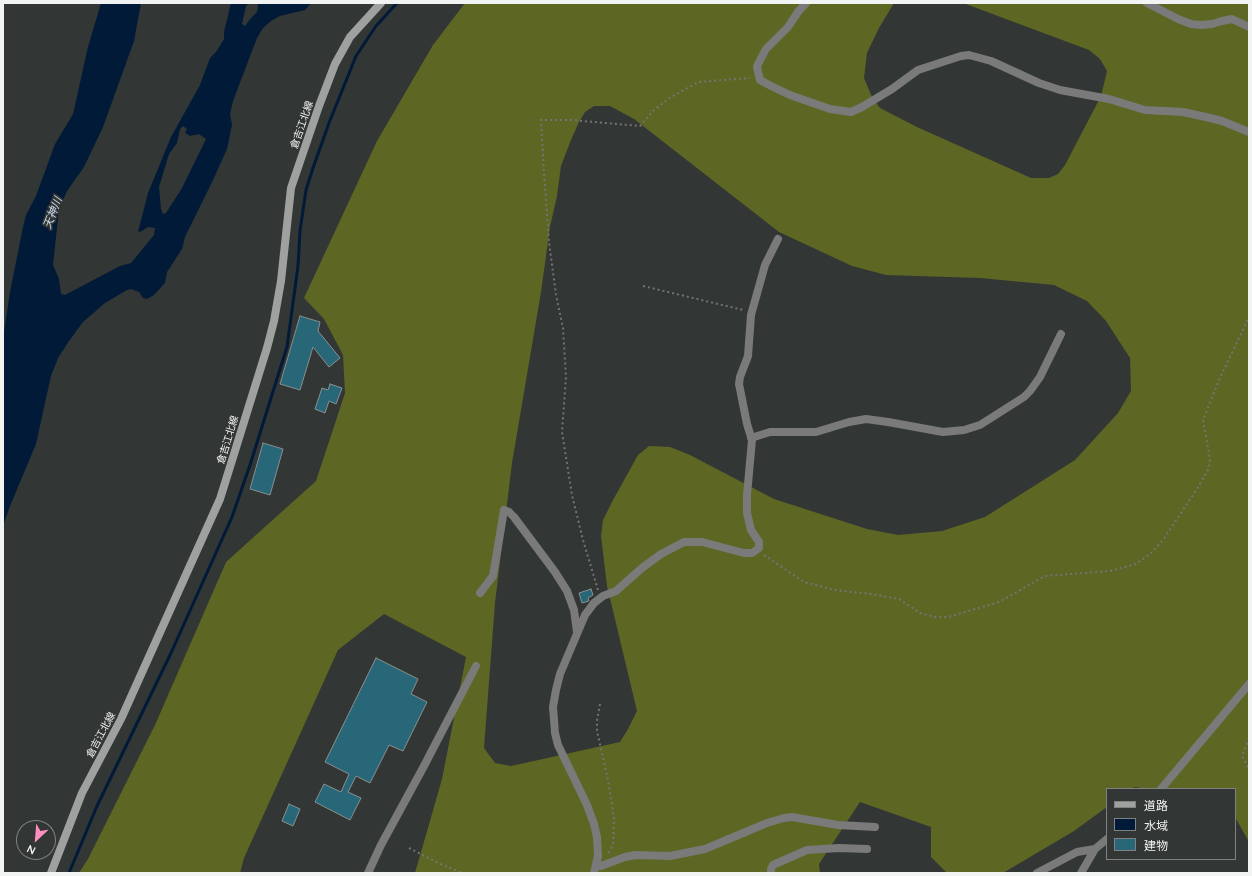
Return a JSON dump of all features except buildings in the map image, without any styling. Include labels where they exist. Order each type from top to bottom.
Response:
[{"type":"main road","name":"倉吉江北線","points":[[51,873],[82,793],[121,719],[220,499],[274,321],[281,281],[291,188],[318,106],[335,64],[350,38],[381,3]]},
{"type":"street","points":[[806,3],[788,27],[766,49],[757,66],[759,77],[760,80],[790,95],[830,109],[852,112],[892,89],[918,70],[961,56],[969,55],[991,61],[1039,84],[1060,90],[1109,98],[1145,110],[1183,112],[1222,121],[1249,132]]},
{"type":"street","points":[[1147,3],[1191,24],[1212,24],[1232,19],[1249,27]]},
{"type":"street","points":[[778,239],[765,265],[752,312],[748,356],[739,384],[752,447],[747,496],[747,513],[751,530],[759,542],[758,548],[752,553],[744,553],[702,542],[684,542],[673,547],[642,568],[616,591],[603,596],[594,603],[585,615],[560,674],[554,707],[555,733],[558,745],[587,805],[594,824],[597,837],[597,868],[625,857],[635,855],[670,856],[705,849],[760,825],[784,818],[792,817],[838,825],[875,827]]},
{"type":"street","points":[[751,438],[770,432],[816,432],[849,422],[866,419],[943,432],[964,430],[980,425],[1024,397],[1030,391],[1040,377],[1061,334]]},
{"type":"street","points":[[480,593],[493,576],[504,510],[509,512],[514,518],[555,572],[567,591],[574,610],[577,633]]},
{"type":"street","points":[[368,873],[381,845],[476,666]]},
{"type":"street","points":[[1163,788],[1249,684]]},
{"type":"street","points":[[1080,873],[1095,849],[1106,840]]},
{"type":"street","points":[[771,873],[773,865],[807,850],[839,848],[867,849]]},
{"type":"street","points":[[1037,873],[1077,852],[1095,849]]},
{"type":"path","points":[[600,597],[583,540],[572,495],[562,432],[566,377],[563,328],[556,295],[549,242],[541,120],[571,120],[640,126],[654,110],[668,99],[698,82],[759,77]]},
{"type":"path","points":[[643,286],[752,312]]},
{"type":"path","points":[[756,551],[770,558],[804,582],[834,590],[899,599],[920,613],[934,617],[948,617],[999,602],[1045,576],[1110,571],[1136,564],[1151,553],[1162,540],[1197,489],[1209,468],[1210,459],[1203,420],[1220,378],[1249,316]]},
{"type":"path","points":[[597,868],[613,845],[614,818],[608,780],[597,731],[596,721],[600,704]]},
{"type":"path","points":[[1249,738],[1242,756],[1249,769]]},
{"type":"path","points":[[409,848],[462,873]]},
{"type":"green space","points":[[465,3],[894,3],[879,28],[867,53],[864,78],[872,97],[880,108],[917,127],[1031,178],[1049,178],[1058,174],[1065,165],[1101,96],[1107,71],[1100,59],[1089,50],[963,3],[1249,3],[1249,842],[1236,819],[1236,788],[1106,788],[1106,808],[1074,831],[1003,873],[947,873],[931,857],[931,827],[860,802],[819,864],[820,873],[415,873],[442,779],[466,657],[384,614],[338,650],[244,858],[240,873],[79,873],[88,859],[155,725],[226,562],[316,481],[345,393],[343,355],[324,319],[304,298],[377,141],[433,45]],"holes":[[[594,106],[610,106],[634,119],[779,232],[852,266],[886,275],[980,278],[1054,285],[1087,301],[1106,321],[1130,358],[1131,391],[1118,413],[1075,460],[985,517],[942,531],[898,535],[867,529],[774,499],[690,455],[670,447],[649,446],[638,455],[613,500],[603,520],[601,536],[607,586],[637,711],[620,742],[511,766],[495,763],[484,748],[495,603],[512,463],[561,166],[579,122],[585,112]]]},
{"type":"water","name":"天神川","points":[[101,3],[141,3],[134,41],[103,127],[84,167],[67,191],[59,209],[53,265],[59,279],[61,294],[65,295],[120,266],[131,263],[154,235],[155,228],[148,227],[138,232],[148,193],[171,137],[200,85],[210,58],[216,52],[224,39],[224,32],[231,3],[249,3],[246,6],[242,24],[245,26],[257,12],[257,3],[311,3],[305,10],[280,16],[271,21],[263,28],[257,38],[233,101],[230,114],[232,125],[227,149],[185,237],[182,249],[167,272],[165,283],[154,295],[147,299],[143,298],[139,292],[131,289],[105,303],[83,322],[58,358],[51,376],[36,444],[3,526],[3,339],[10,292],[26,215],[36,196],[55,144],[73,114],[88,47]],"holes":[[[183,126],[187,129],[185,133],[190,136],[199,134],[206,139],[182,188],[166,213],[163,214],[161,209],[159,187],[169,154],[177,143],[180,129]]]},
{"type":"waterway","points":[[69,873],[97,806],[171,653],[232,517],[287,347],[298,266],[300,231],[306,190],[313,168],[356,56],[376,26],[397,3]]}]
